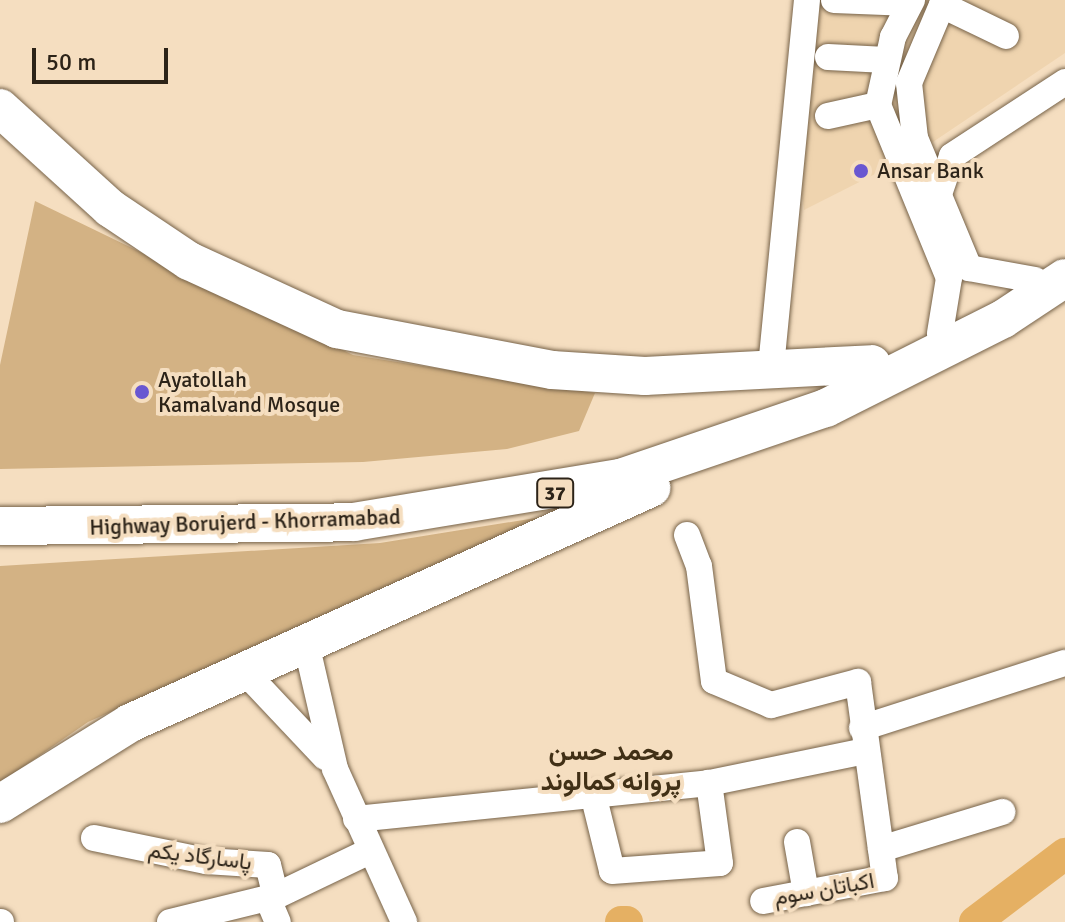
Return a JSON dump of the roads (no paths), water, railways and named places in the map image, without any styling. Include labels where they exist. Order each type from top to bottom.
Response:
[{"type":"highway","points":[[0,108],[110,208],[189,261],[337,329],[552,370],[645,376],[872,364]]},
{"type":"highway","name":"Highway Borujerd - Khorramabad","points":[[0,501],[246,503],[439,493],[624,454],[872,364],[940,333],[1055,273]]},
{"type":"highway","name":"Highway Borujerd - Khorramabad","points":[[0,526],[241,526],[437,514],[620,478],[826,408],[1003,319],[1055,273]]},
{"type":"highway","name":"37","points":[[0,804],[70,756],[244,671],[826,408]]},
{"type":"street","points":[[771,367],[807,0]]},
{"type":"street","points":[[834,0],[911,2],[886,60],[878,105],[949,278],[940,333]]},
{"type":"street","points":[[1006,36],[943,3],[909,83],[908,104],[938,197],[969,268],[1055,273]]},
{"type":"street","points":[[828,57],[886,60]]},
{"type":"street","points":[[938,197],[952,156],[1065,82]]},
{"type":"street","points":[[828,116],[878,105]]},
{"type":"street","points":[[687,535],[699,566],[714,681],[771,705],[858,682],[881,849],[1002,812]]},
{"type":"street","points":[[306,643],[335,769],[404,922]]},
{"type":"street","points":[[356,819],[709,783],[864,740],[1065,663]]},
{"type":"street","points":[[244,671],[335,769]]},
{"type":"street","points":[[593,794],[612,871],[720,863],[709,783]]},
{"type":"street","name":"پاسارگاد یکم","points":[[94,838],[206,861],[268,865],[274,905],[370,851]]},
{"type":"street","points":[[797,842],[806,893]]},
{"type":"street","name":"اکباتان سوم","points":[[763,901],[885,878],[881,849]]},
{"type":"street","points":[[170,922],[274,905]]},
{"type":"waterway","points":[[975,922],[1065,854]]},
{"type":"waterway","points":[[621,922],[627,922]]},
{"type":"place","name":"Ansar Bank","points":[[861,171]]},
{"type":"place","name":"Ayatollah Kamalvand Mosque","points":[[142,392]]},
{"type":"district","name":"محمد حسن پروانه کمالوند","points":[[611,768]]}]
